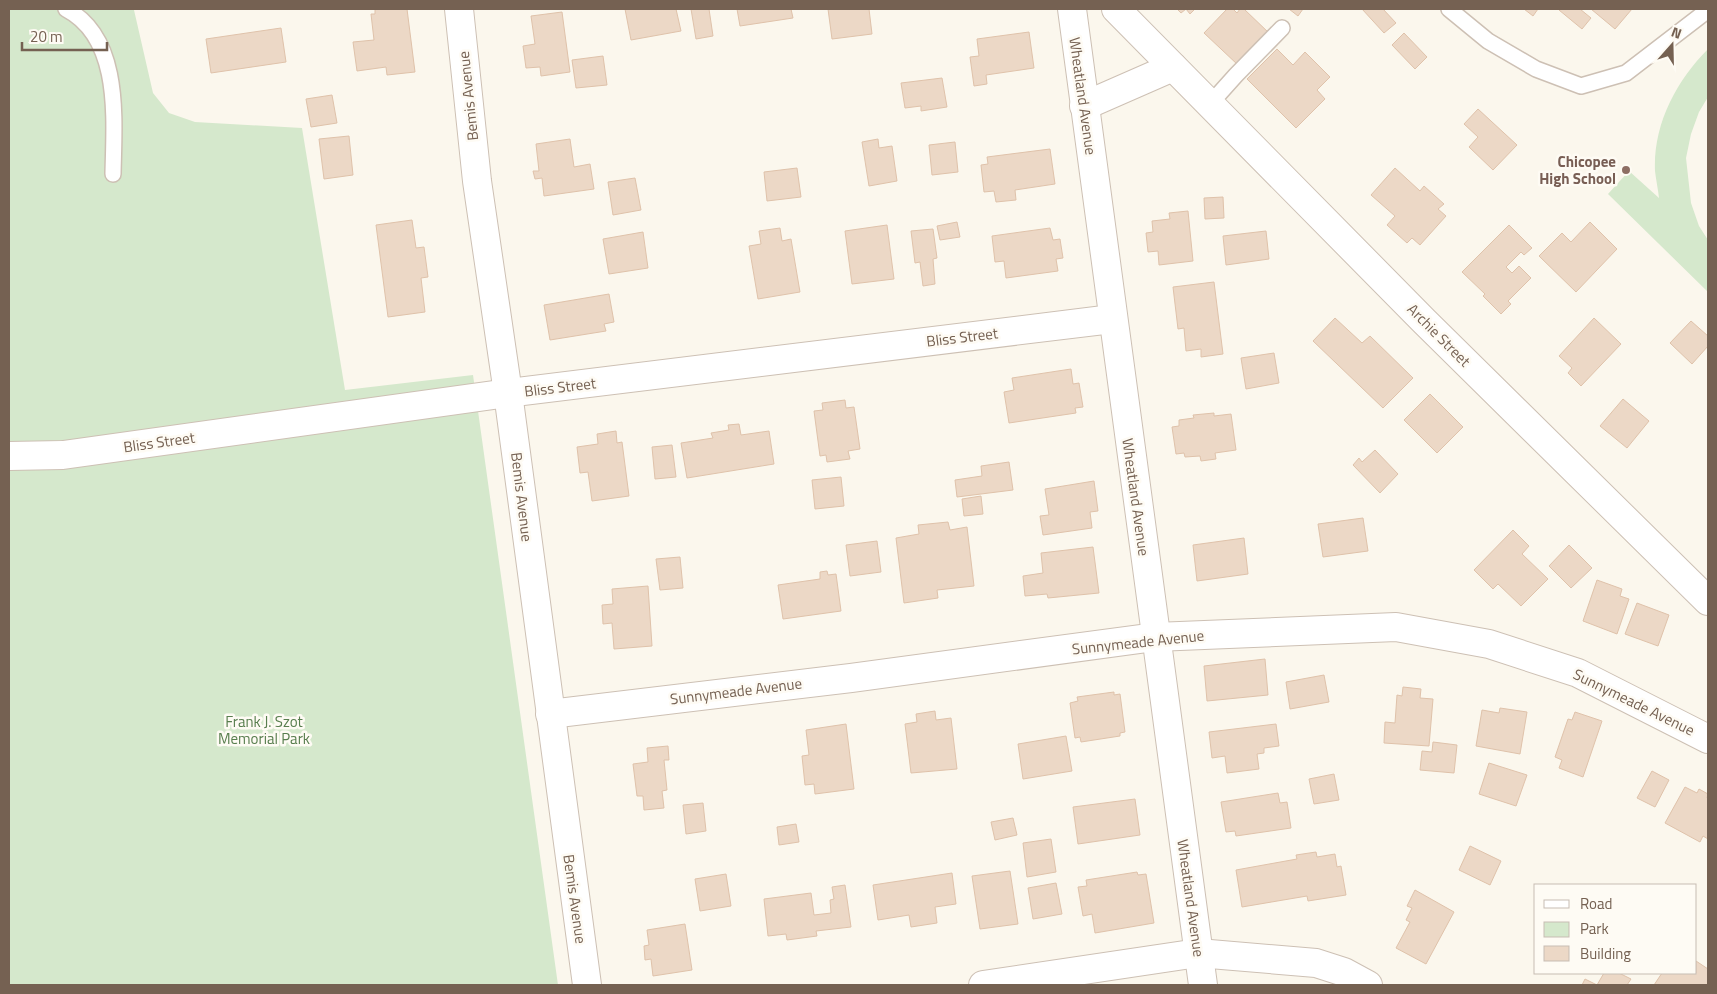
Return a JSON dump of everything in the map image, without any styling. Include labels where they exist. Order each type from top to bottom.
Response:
[{"type":"street","name":"Bemis Avenue","points":[[459,9],[477,181],[508,393],[587,985]]},
{"type":"street","name":"Wheatland Avenue","points":[[1072,9],[1112,319],[1203,985]]},
{"type":"street","name":"Archie Street","points":[[1116,9],[1424,321],[1708,600]]},
{"type":"street","points":[[1084,106],[1173,67]]},
{"type":"street","name":"Bliss Street","points":[[9,456],[63,455],[508,393],[1112,319]]},
{"type":"street","name":"Sunnymeade Avenue","points":[[550,714],[851,678],[1155,637],[1396,627],[1489,644],[1578,673],[1708,739]]},
{"type":"street","points":[[983,985],[1198,953],[1316,963],[1344,972],[1368,985]]},
{"type":"lane","points":[[66,9],[88,26],[95,35],[109,68],[114,119],[114,174]]},
{"type":"lane","points":[[1449,9],[1496,45],[1536,69],[1581,86],[1626,72],[1708,10]]},
{"type":"lane","points":[[1210,104],[1282,28]]},
{"type":"green space","name":"Frank J. Szot Memorial Park","points":[[9,9],[132,9],[134,10],[153,93],[169,113],[195,122],[302,128],[345,390],[473,375],[558,985],[9,985]]},
{"type":"green space","points":[[1708,49],[1708,97],[1699,112],[1691,134],[1686,158],[1691,203],[1699,226],[1708,240],[1708,292],[1608,194],[1629,171],[1659,198],[1655,171],[1655,154],[1662,121],[1686,75]]},
{"type":"building","points":[[375,9],[407,9],[415,72],[387,75],[386,67],[357,71],[353,42],[374,40],[371,14],[375,14]]},
{"type":"building","points":[[625,9],[676,9],[681,31],[631,40]]},
{"type":"building","points":[[691,9],[709,9],[713,36],[696,39]]},
{"type":"building","points":[[737,9],[791,9],[793,18],[740,26]]},
{"type":"building","points":[[828,9],[869,9],[872,34],[832,39]]},
{"type":"building","points":[[1177,9],[1186,9],[1181,13]]},
{"type":"building","points":[[1186,9],[1195,9],[1190,14]]},
{"type":"building","points":[[1227,9],[1233,9],[1237,13],[1240,9],[1244,9],[1269,33],[1238,65],[1204,33]]},
{"type":"building","points":[[1289,9],[1303,9],[1298,16]]},
{"type":"building","points":[[1362,9],[1383,9],[1396,23],[1384,33]]},
{"type":"building","points":[[1524,9],[1538,9],[1533,16]]},
{"type":"building","points":[[1560,9],[1580,9],[1591,18],[1582,29]]},
{"type":"building","points":[[1591,9],[1632,9],[1615,29]]},
{"type":"building","points":[[562,12],[570,72],[541,76],[540,67],[526,68],[523,46],[535,44],[531,16]]},
{"type":"building","points":[[281,28],[286,62],[211,73],[206,39]]},
{"type":"building","points":[[1029,32],[1034,68],[986,75],[987,84],[974,86],[970,57],[979,56],[977,39]]},
{"type":"building","points":[[1404,33],[1427,57],[1415,69],[1392,45]]},
{"type":"building","points":[[1277,49],[1293,65],[1305,52],[1330,77],[1317,90],[1325,99],[1296,128],[1247,79]]},
{"type":"building","points":[[603,56],[607,85],[576,88],[572,60]]},
{"type":"building","points":[[942,78],[947,107],[921,111],[921,106],[905,108],[901,83]]},
{"type":"building","points":[[332,95],[337,123],[311,127],[306,99]]},
{"type":"building","points":[[1478,109],[1517,145],[1493,170],[1469,147],[1478,137],[1464,124]]},
{"type":"building","points":[[349,136],[353,175],[324,179],[319,139]]},
{"type":"building","points":[[570,139],[574,167],[590,164],[594,189],[544,196],[542,178],[535,179],[533,171],[539,171],[536,144]]},
{"type":"building","points":[[878,139],[879,148],[892,146],[897,181],[869,186],[862,142]]},
{"type":"building","points":[[955,142],[958,172],[932,175],[929,145]]},
{"type":"building","points":[[1050,149],[1055,184],[1015,190],[1016,200],[996,202],[994,191],[984,192],[981,165],[988,164],[987,157]]},
{"type":"building","points":[[797,168],[801,197],[767,201],[764,172]]},
{"type":"building","points":[[1395,168],[1420,191],[1424,186],[1444,204],[1438,209],[1446,216],[1420,245],[1412,238],[1407,243],[1387,225],[1395,216],[1371,195]]},
{"type":"building","points":[[635,178],[641,210],[613,215],[608,182]]},
{"type":"building","points":[[1223,197],[1224,218],[1205,219],[1204,198]]},
{"type":"building","points":[[1188,211],[1193,261],[1159,265],[1158,251],[1148,252],[1146,233],[1153,232],[1152,221],[1170,219],[1169,213]]},
{"type":"building","points":[[412,220],[416,248],[424,247],[428,277],[421,278],[425,312],[388,317],[376,225]]},
{"type":"building","points":[[957,222],[960,237],[940,240],[937,226]]},
{"type":"building","points":[[1590,222],[1617,249],[1576,292],[1539,256],[1562,233],[1571,242]]},
{"type":"building","points":[[887,225],[894,279],[852,284],[845,231]]},
{"type":"building","points":[[1509,225],[1532,248],[1524,255],[1521,252],[1506,267],[1512,273],[1519,266],[1531,278],[1508,301],[1511,304],[1501,314],[1483,296],[1485,294],[1462,272]]},
{"type":"building","points":[[780,228],[782,241],[791,239],[800,292],[758,299],[749,246],[761,244],[759,231]]},
{"type":"building","points":[[1050,228],[1053,240],[1060,239],[1063,258],[1056,259],[1058,271],[1006,278],[1004,261],[995,262],[992,236]]},
{"type":"building","points":[[933,229],[937,258],[933,259],[935,284],[923,286],[920,262],[915,263],[911,231]]},
{"type":"building","points":[[1266,231],[1269,259],[1226,265],[1223,236]]},
{"type":"building","points":[[643,232],[648,268],[609,274],[603,239]]},
{"type":"building","points":[[1214,282],[1223,354],[1201,357],[1201,349],[1186,351],[1184,328],[1178,329],[1173,287]]},
{"type":"building","points":[[609,294],[614,322],[604,324],[606,331],[550,340],[544,305]]},
{"type":"building","points":[[1335,318],[1362,343],[1370,336],[1413,378],[1383,408],[1313,341]]},
{"type":"building","points":[[1594,318],[1621,344],[1581,386],[1568,373],[1572,368],[1559,356]]},
{"type":"building","points":[[1691,321],[1708,336],[1708,346],[1692,364],[1670,343]]},
{"type":"building","points":[[1274,353],[1279,383],[1246,389],[1241,358]]},
{"type":"building","points":[[1071,369],[1073,384],[1079,383],[1083,407],[1075,408],[1076,413],[1009,423],[1004,392],[1014,390],[1012,378]]},
{"type":"building","points":[[1430,394],[1463,427],[1437,453],[1404,420]]},
{"type":"building","points":[[1623,399],[1649,421],[1627,448],[1600,426]]},
{"type":"building","points":[[845,400],[846,408],[854,407],[860,449],[848,451],[850,459],[827,462],[826,455],[820,456],[814,411],[823,410],[822,403]]},
{"type":"building","points":[[1214,413],[1214,416],[1231,414],[1236,450],[1215,453],[1216,459],[1201,461],[1200,456],[1185,457],[1184,453],[1176,454],[1172,427],[1179,426],[1179,420],[1194,418],[1193,415]]},
{"type":"building","points":[[739,424],[741,435],[769,431],[774,464],[687,478],[681,443],[713,438],[711,433],[729,430],[728,425]]},
{"type":"building","points":[[616,431],[617,443],[622,442],[629,496],[592,501],[588,472],[580,473],[577,447],[598,444],[597,434]]},
{"type":"building","points":[[672,445],[676,477],[655,479],[652,447]]},
{"type":"building","points":[[1375,450],[1398,474],[1380,493],[1353,465],[1359,458],[1362,462]]},
{"type":"building","points":[[1009,462],[1013,490],[957,497],[955,480],[982,476],[981,466]]},
{"type":"building","points":[[841,477],[844,506],[815,509],[812,480]]},
{"type":"building","points":[[1094,481],[1098,511],[1090,512],[1092,528],[1043,535],[1040,516],[1049,515],[1045,489]]},
{"type":"building","points":[[981,496],[983,514],[964,516],[962,499]]},
{"type":"building","points":[[1363,518],[1368,551],[1323,557],[1318,524]]},
{"type":"building","points":[[948,522],[950,530],[967,527],[974,586],[937,590],[938,598],[904,603],[896,538],[919,534],[918,525]]},
{"type":"building","points":[[1513,530],[1529,546],[1522,554],[1548,579],[1521,606],[1498,584],[1493,589],[1474,570]]},
{"type":"building","points":[[1244,538],[1248,574],[1197,581],[1193,545]]},
{"type":"building","points":[[877,541],[881,572],[850,576],[846,545]]},
{"type":"building","points":[[1569,545],[1592,568],[1571,588],[1549,566]]},
{"type":"building","points":[[1093,547],[1099,593],[1048,598],[1047,594],[1025,596],[1023,576],[1043,573],[1041,553]]},
{"type":"building","points":[[680,557],[683,588],[660,590],[656,559]]},
{"type":"building","points":[[827,571],[828,575],[836,574],[841,611],[783,619],[778,585],[820,579],[820,572]]},
{"type":"building","points":[[1597,580],[1622,589],[1620,596],[1629,599],[1617,634],[1583,621]]},
{"type":"building","points":[[648,586],[652,646],[614,649],[612,623],[603,624],[602,605],[613,604],[612,589]]},
{"type":"building","points":[[1637,603],[1669,615],[1658,646],[1625,634]]},
{"type":"building","points":[[1265,659],[1268,695],[1207,701],[1204,666]]},
{"type":"building","points":[[1324,675],[1329,702],[1290,709],[1286,682]]},
{"type":"building","points":[[1403,687],[1421,689],[1420,698],[1433,699],[1429,746],[1384,743],[1385,722],[1395,723],[1397,695],[1402,696]]},
{"type":"building","points":[[1114,692],[1114,695],[1120,694],[1125,732],[1120,733],[1120,736],[1081,742],[1080,737],[1075,738],[1070,703],[1078,701],[1077,697]]},
{"type":"building","points":[[1500,708],[1527,712],[1520,754],[1476,746],[1482,710],[1499,713]]},
{"type":"building","points":[[935,711],[936,720],[951,718],[957,769],[911,773],[905,724],[917,722],[916,714]]},
{"type":"building","points":[[1575,712],[1602,721],[1583,777],[1559,768],[1562,760],[1555,757],[1568,719],[1572,720]]},
{"type":"building","points":[[846,724],[854,789],[815,794],[814,784],[805,785],[802,756],[809,755],[806,730]]},
{"type":"building","points":[[1276,724],[1279,746],[1264,748],[1264,753],[1257,754],[1259,769],[1227,773],[1225,756],[1212,758],[1209,732]]},
{"type":"building","points":[[1066,736],[1072,771],[1023,779],[1018,744]]},
{"type":"building","points":[[1433,742],[1457,745],[1454,773],[1420,770],[1422,751],[1432,752]]},
{"type":"building","points":[[668,746],[669,760],[664,760],[667,790],[662,791],[664,808],[644,810],[643,796],[637,796],[633,764],[648,762],[647,748]]},
{"type":"building","points":[[1489,763],[1527,775],[1516,806],[1479,794]]},
{"type":"building","points":[[1652,771],[1669,780],[1655,807],[1637,798]]},
{"type":"building","points":[[1334,774],[1339,800],[1314,804],[1309,779]]},
{"type":"building","points":[[1685,787],[1697,793],[1699,789],[1708,794],[1708,839],[1703,836],[1700,842],[1665,823]]},
{"type":"building","points":[[1278,793],[1280,803],[1287,802],[1291,828],[1236,836],[1235,831],[1226,832],[1221,802]]},
{"type":"building","points":[[1135,799],[1140,835],[1078,844],[1073,807]]},
{"type":"building","points":[[703,803],[706,831],[686,834],[683,805]]},
{"type":"building","points":[[1013,818],[1017,835],[995,840],[991,822]]},
{"type":"building","points":[[796,824],[799,842],[779,845],[777,827]]},
{"type":"building","points":[[1051,839],[1056,872],[1027,877],[1023,843]]},
{"type":"building","points":[[1470,846],[1501,861],[1490,885],[1459,870]]},
{"type":"building","points":[[1316,852],[1317,857],[1335,854],[1337,867],[1341,866],[1346,895],[1308,901],[1307,896],[1242,907],[1236,870],[1297,859],[1296,855]]},
{"type":"building","points":[[1010,871],[1018,924],[980,929],[972,876]]},
{"type":"building","points":[[1137,872],[1138,875],[1146,874],[1154,923],[1095,933],[1092,914],[1083,916],[1078,887],[1087,886],[1086,880]]},
{"type":"building","points":[[952,873],[956,904],[935,907],[937,923],[911,927],[909,915],[878,920],[873,885]]},
{"type":"building","points":[[726,874],[731,906],[700,911],[695,879]]},
{"type":"building","points":[[1056,883],[1062,914],[1033,919],[1028,888]]},
{"type":"building","points":[[845,885],[851,927],[816,931],[817,936],[787,940],[786,934],[768,936],[764,899],[811,893],[814,915],[831,913],[830,900],[834,899],[832,887]]},
{"type":"building","points":[[1415,890],[1454,912],[1426,964],[1396,948],[1410,922],[1406,920],[1412,908],[1407,906]]},
{"type":"building","points":[[685,924],[692,970],[653,976],[651,959],[645,960],[644,946],[649,945],[647,930]]},
{"type":"building","points":[[1697,962],[1708,969],[1708,985],[1654,985],[1661,974],[1697,974]]},
{"type":"building","points":[[1603,974],[1621,974],[1631,979],[1627,985],[1597,985]]},
{"type":"building","points":[[1585,979],[1597,985],[1582,985]]},
{"type":"place","name":"Chicopee High School","points":[[1626,170]]}]
